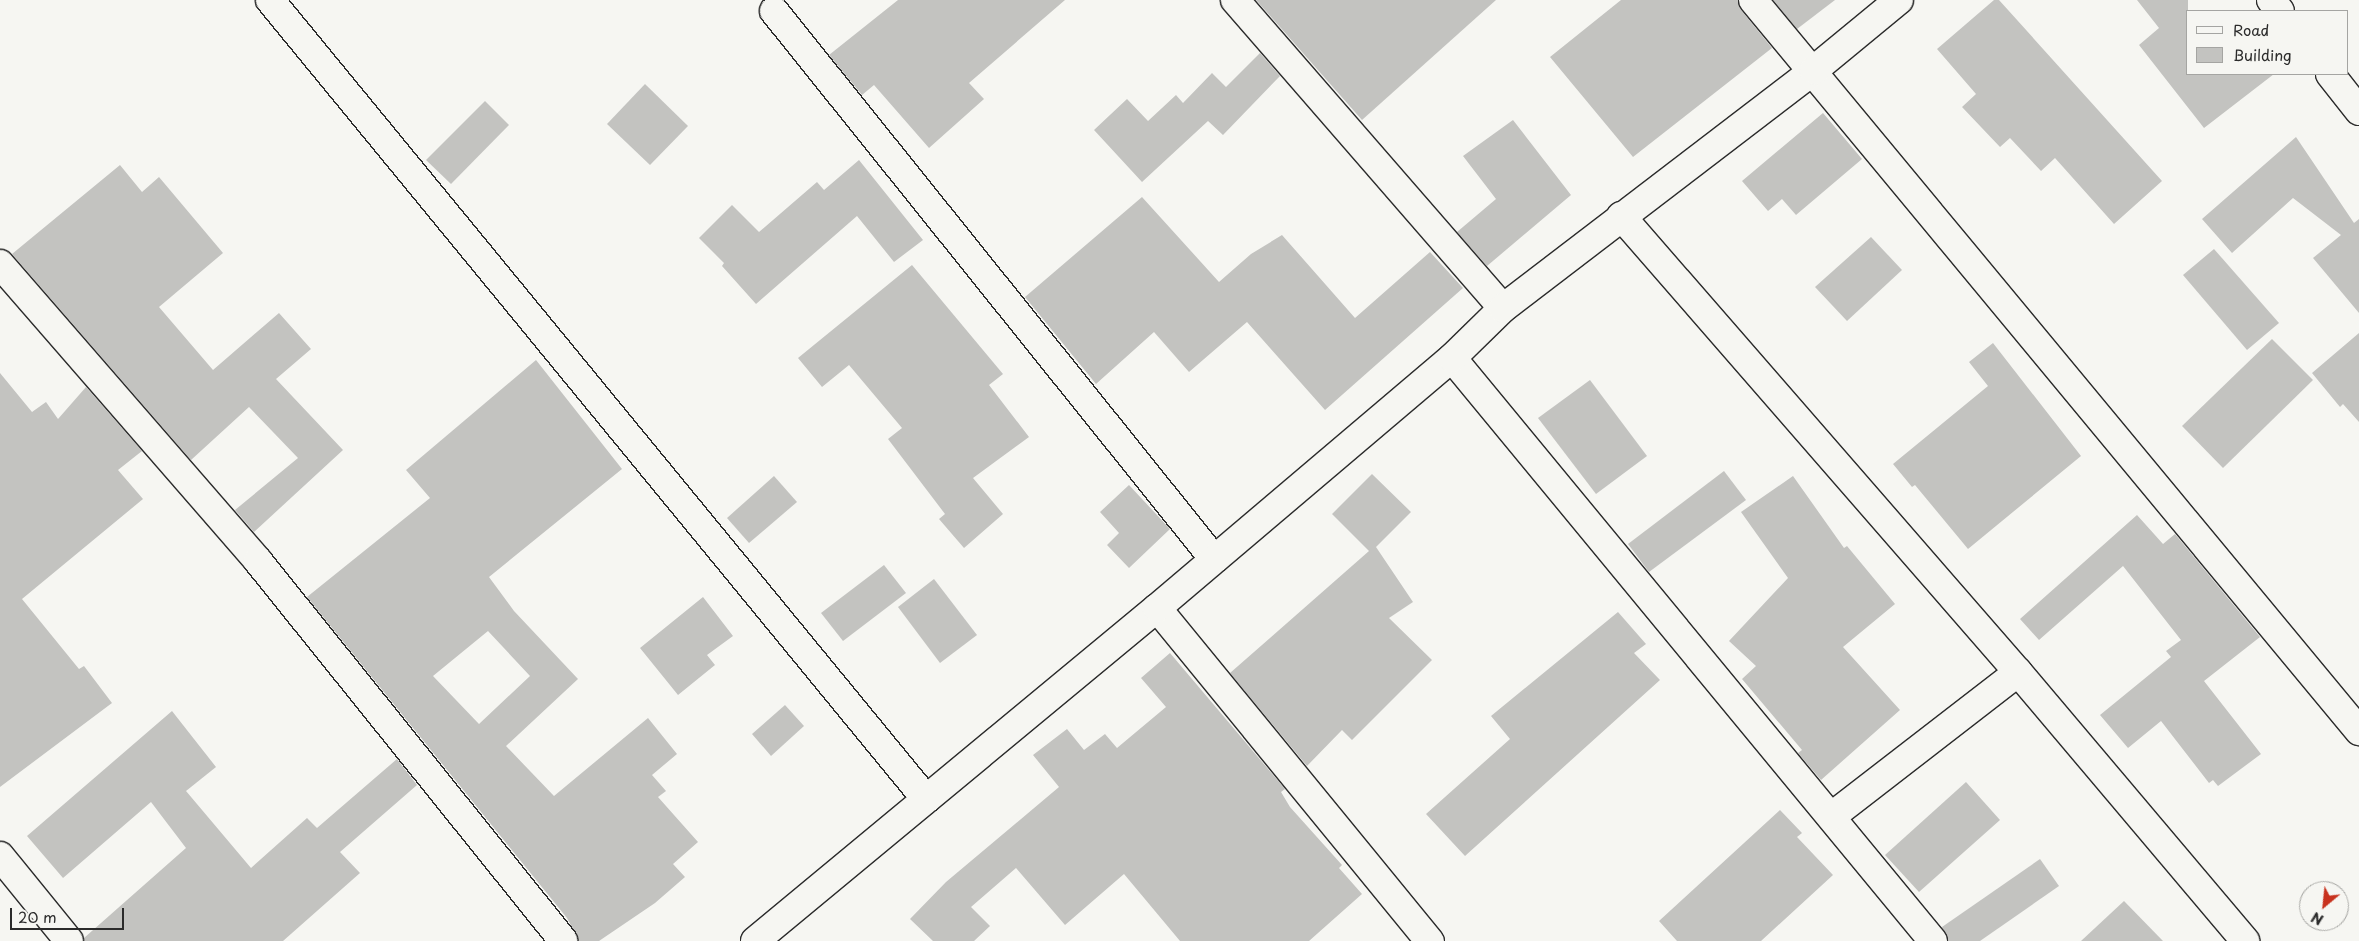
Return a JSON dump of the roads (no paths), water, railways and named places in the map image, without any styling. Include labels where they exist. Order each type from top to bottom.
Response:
[{"type":"street","points":[[270,0],[926,798]]},
{"type":"street","points":[[1235,0],[1503,308]]},
{"type":"street","points":[[1753,0],[1814,70],[2359,731]]},
{"type":"street","points":[[755,941],[1157,608],[1452,358],[1503,308],[1814,70],[1899,0]]},
{"type":"street","points":[[2271,0],[2279,10]]},
{"type":"street","points":[[774,11],[1214,559]]},
{"type":"street","points":[[2331,75],[2359,111]]},
{"type":"street","points":[[1621,216],[2018,672],[2245,941]]},
{"type":"street","points":[[0,264],[258,561],[563,941]]},
{"type":"street","points":[[1452,358],[1832,816],[1933,941]]},
{"type":"street","points":[[1157,608],[1430,941]]},
{"type":"street","points":[[1832,816],[2018,672]]},
{"type":"street","points":[[0,856],[69,941]]}]
